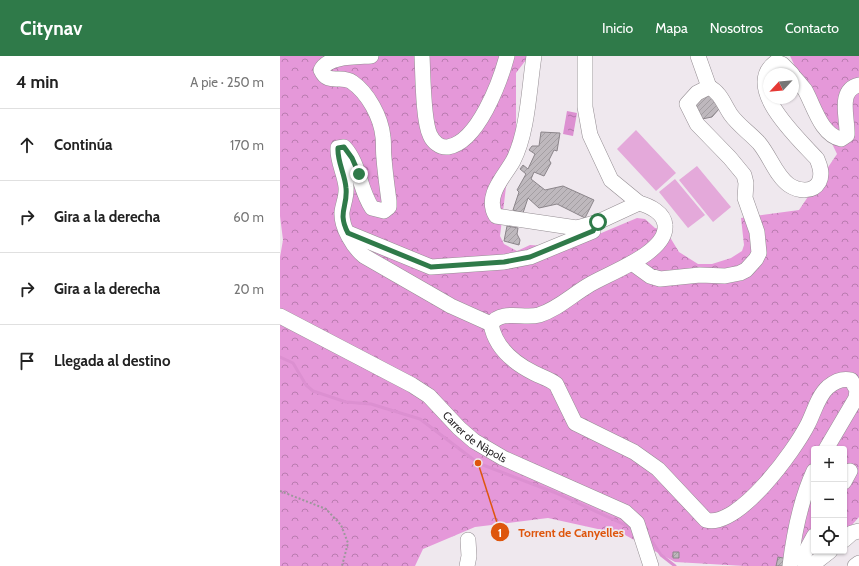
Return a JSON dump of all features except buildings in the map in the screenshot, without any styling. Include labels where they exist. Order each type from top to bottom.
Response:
[{"type":"street","points":[[371,56],[335,57],[324,64],[321,70],[329,79],[350,80],[356,84],[369,99],[384,135],[384,157],[389,201],[389,207],[384,211],[372,208],[364,196],[356,166],[349,152],[344,147],[338,148],[338,154],[346,187],[342,220],[358,251],[451,306],[491,324],[497,340],[508,356],[524,368],[551,380],[556,384],[575,423],[634,452],[652,465],[674,484],[706,520],[720,521],[744,507],[770,478],[795,445],[828,387],[840,380],[851,380],[857,390],[856,398],[828,446]]},
{"type":"street","points":[[422,56],[429,133],[433,141],[446,148],[460,143],[478,122],[487,107],[507,56]]},
{"type":"street","points":[[534,56],[521,141],[513,161],[501,177],[493,196],[494,211],[496,216],[577,228],[598,222],[639,203]]},
{"type":"street","points":[[491,324],[496,318],[504,315],[529,317],[542,314],[561,305],[589,285],[640,258],[654,247],[662,237],[665,229],[665,221],[659,214],[650,206],[639,203],[611,180],[590,135],[585,107],[585,56]]},
{"type":"street","points":[[698,56],[709,87],[715,90],[738,124],[758,142],[786,182],[796,189],[811,190],[817,186],[820,179],[820,166],[817,159],[775,111],[772,104]]},
{"type":"street","points":[[769,68],[776,62],[782,64],[786,68]]},
{"type":"street","points":[[799,84],[825,128],[834,138],[841,139],[847,135],[846,93],[851,88],[859,85]]},
{"type":"street","points":[[632,262],[650,276],[660,279],[700,275],[733,275],[746,270],[756,260],[759,246],[757,232],[745,198],[746,183],[744,175],[730,158],[697,124],[687,104],[697,93],[709,87]]},
{"type":"street","points":[[348,233],[431,267],[504,262],[530,257],[593,231],[598,222]]},
{"type":"street","name":"Carrer de Nàpols","points":[[280,316],[412,385],[429,396],[459,428],[474,441],[503,458],[625,512],[637,524],[651,566]]},
{"type":"street","points":[[790,566],[797,519],[806,488],[811,477]]},
{"type":"street","points":[[847,537],[852,533],[859,531]]},
{"type":"street","points":[[466,566],[469,556],[468,540]]},
{"type":"street","points":[[806,566],[802,558],[811,542]]},
{"type":"street","points":[[811,566],[826,554]]},
{"type":"street","points":[[855,566],[859,563]]},
{"type":"path","points":[[280,491],[326,509],[341,525],[348,543],[342,566]]},
{"type":"green space","points":[[280,56],[529,56],[516,73],[516,131],[528,142],[517,160],[506,187],[500,236],[504,244],[517,251],[530,245],[545,246],[599,234],[637,218],[645,219],[655,228],[662,229],[668,234],[679,252],[698,264],[712,264],[731,258],[742,251],[744,245],[741,218],[799,210],[837,154],[799,75],[799,68],[796,68],[790,56],[859,56],[859,517],[847,531],[847,446],[811,446],[811,554],[819,554],[805,566],[745,566],[675,562],[625,535],[548,518],[475,527],[423,549],[415,566],[280,566],[280,257],[283,240],[280,216]]},
{"type":"shaded area","points":[[636,130],[676,173],[656,191],[617,149]]},
{"type":"shaded area","points":[[697,166],[731,207],[713,222],[679,180]]},
{"type":"shaded area","points":[[675,179],[705,215],[688,228],[659,192]]},
{"type":"water","points":[[567,111],[577,113],[573,136],[563,134]]},
{"type":"waterway","points":[[280,357],[293,363],[306,385],[313,391],[346,402],[371,404],[420,419],[478,463],[556,493],[634,529]]},
{"type":"waterway","points":[[648,535],[661,555],[675,566]]},
{"type":"place","name":"Torrent de Canyelles","points":[[478,463]]},
{"type":"route","points":[[359,174],[349,152],[344,147],[338,148],[338,154],[346,187],[342,220],[348,233],[431,267],[504,262],[530,257],[593,231],[598,222]]}]
